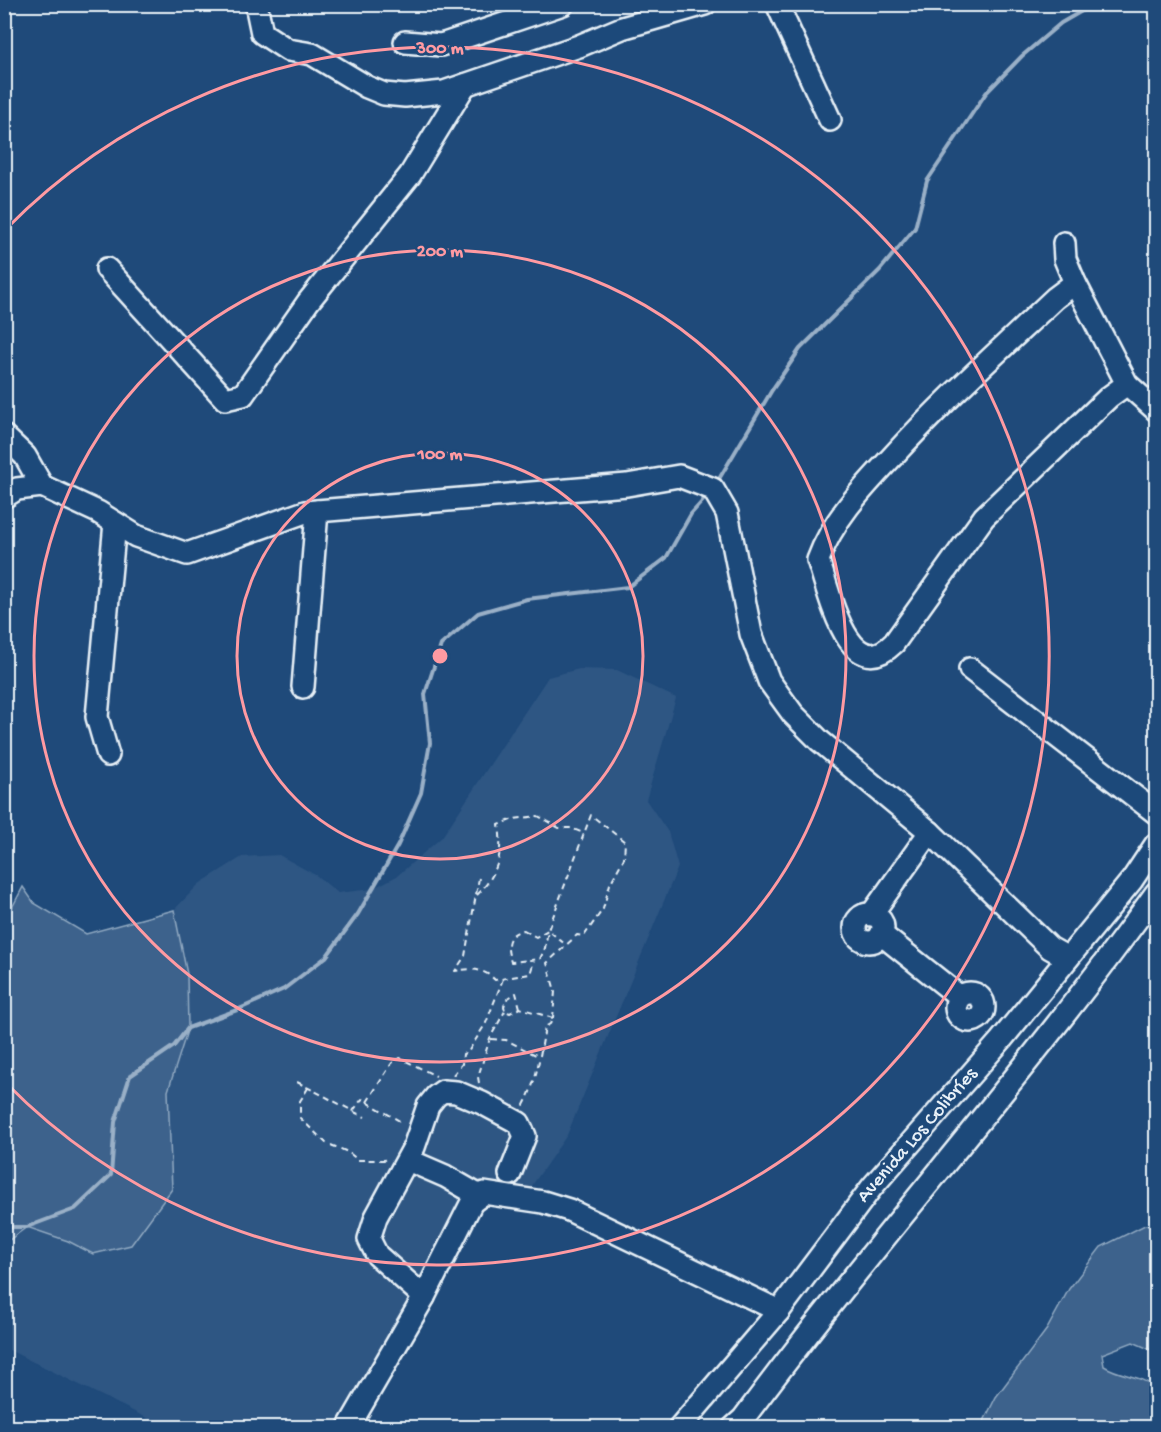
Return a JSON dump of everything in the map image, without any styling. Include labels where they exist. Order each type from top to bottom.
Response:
[{"type":"street","points":[[256,4],[262,33],[288,51],[312,54],[384,94],[405,96],[444,92],[579,46],[622,28],[705,4]]},
{"type":"street","points":[[405,42],[441,45],[563,4]]},
{"type":"street","points":[[777,4],[830,120]]},
{"type":"street","points":[[107,269],[225,399],[235,399],[243,395],[308,302],[410,175],[465,85]]},
{"type":"street","points":[[1064,243],[1065,259],[1075,283],[1127,384],[1156,410]]},
{"type":"street","points":[[1075,283],[1055,298],[924,422],[842,514],[825,541],[818,560],[846,638],[858,651],[872,656],[886,651],[984,518],[1109,397],[1127,384]]},
{"type":"street","points":[[4,436],[26,456],[42,486]]},
{"type":"street","points":[[4,497],[17,489],[42,486],[98,512],[136,536],[187,554],[231,541],[275,521],[317,511],[627,485],[679,476],[713,489],[728,513],[751,634],[769,681],[793,714],[820,741],[930,832],[1050,948],[1068,958]]},
{"type":"street","points":[[303,687],[317,511]]},
{"type":"street","points":[[108,755],[97,717],[115,523]]},
{"type":"street","points":[[970,669],[1156,813]]},
{"type":"street","points":[[930,832],[871,915],[858,920],[856,935],[869,942],[881,934],[960,997]]},
{"type":"street","name":"Avenida Los Colibríes","points":[[679,1428],[779,1311],[873,1187],[1132,880],[1156,844]]},
{"type":"street","name":"Avenida Los Colibríes","points":[[733,1428],[743,1419],[810,1329],[1091,984],[1156,893]]},
{"type":"street","points":[[424,1297],[377,1254],[369,1239],[401,1156],[428,1106],[443,1091],[456,1092],[519,1123],[525,1136],[510,1174]]},
{"type":"street","points":[[401,1156],[445,1176],[478,1195],[492,1193],[543,1202],[570,1210],[779,1311]]},
{"type":"street","points":[[348,1428],[424,1297],[478,1195]]},
{"type":"path","points":[[520,1112],[533,1089],[539,1068],[538,1056],[545,1027],[553,1018],[555,991],[547,963],[577,935],[584,936],[595,922],[603,909],[610,884],[624,858],[625,842],[591,815],[548,930],[545,948],[540,959],[511,962],[507,950],[508,939],[514,932],[524,930],[536,937],[548,930]]},
{"type":"path","points":[[477,895],[490,882],[497,869],[501,853],[500,825],[513,819],[538,816],[559,828],[571,828],[583,833]]},
{"type":"path","points":[[479,879],[466,938],[465,956],[455,971],[467,969],[486,971],[495,980],[503,979],[530,974],[534,961]]},
{"type":"path","points":[[548,930],[566,945]]},
{"type":"path","points":[[451,1076],[462,1064],[463,1054],[468,1052],[486,1023],[503,979]]},
{"type":"path","points":[[477,1089],[477,1077],[490,1038],[505,1011],[504,1006],[507,999],[516,993],[520,1008]]},
{"type":"path","points":[[505,1011],[515,1011],[520,1008],[553,1018]]},
{"type":"path","points":[[490,1038],[506,1040],[538,1056]]},
{"type":"path","points":[[367,1102],[392,1063],[400,1058],[436,1076]]},
{"type":"path","points":[[297,1082],[365,1117]]},
{"type":"path","points":[[308,1088],[300,1101],[300,1118],[326,1143],[348,1152],[358,1160],[384,1160],[401,1156]]},
{"type":"path","points":[[353,1111],[362,1099],[403,1123]]},
{"type":"shaded area","points":[[579,669],[617,670],[676,698],[646,800],[668,832],[678,867],[567,1135],[522,1200],[484,1193],[348,1427],[165,1427],[5,1348],[4,1239],[27,1227],[68,1241],[93,1254],[172,1189],[168,1091],[188,1027],[187,974],[174,910],[199,884],[242,857],[279,855],[317,876],[338,893],[372,889],[397,876],[442,837],[548,677]]},
{"type":"shaded area","points":[[23,887],[34,903],[86,934],[174,910],[187,974],[188,1028],[168,1091],[172,1189],[131,1245],[93,1254],[68,1241],[27,1227],[5,1243],[5,921]]},
{"type":"shaded area","points":[[1145,1225],[1156,1225],[1156,1352],[1133,1342],[1102,1354],[1104,1366],[1142,1380],[1154,1387],[1156,1427],[981,1427],[996,1397],[1047,1329],[1069,1289],[1101,1247]]},
{"type":"waterway","points":[[716,484],[772,390],[800,349],[880,270],[915,228],[927,181],[986,93],[1022,56],[1061,23],[1094,4]]},
{"type":"waterway","points":[[4,1227],[27,1227],[75,1209],[111,1175],[115,1122],[130,1076],[174,1046],[188,1028],[284,989],[326,957],[358,914],[398,845],[421,793],[430,743],[425,694],[441,645],[478,613],[527,599],[628,587],[666,558],[691,514],[708,495]]}]
